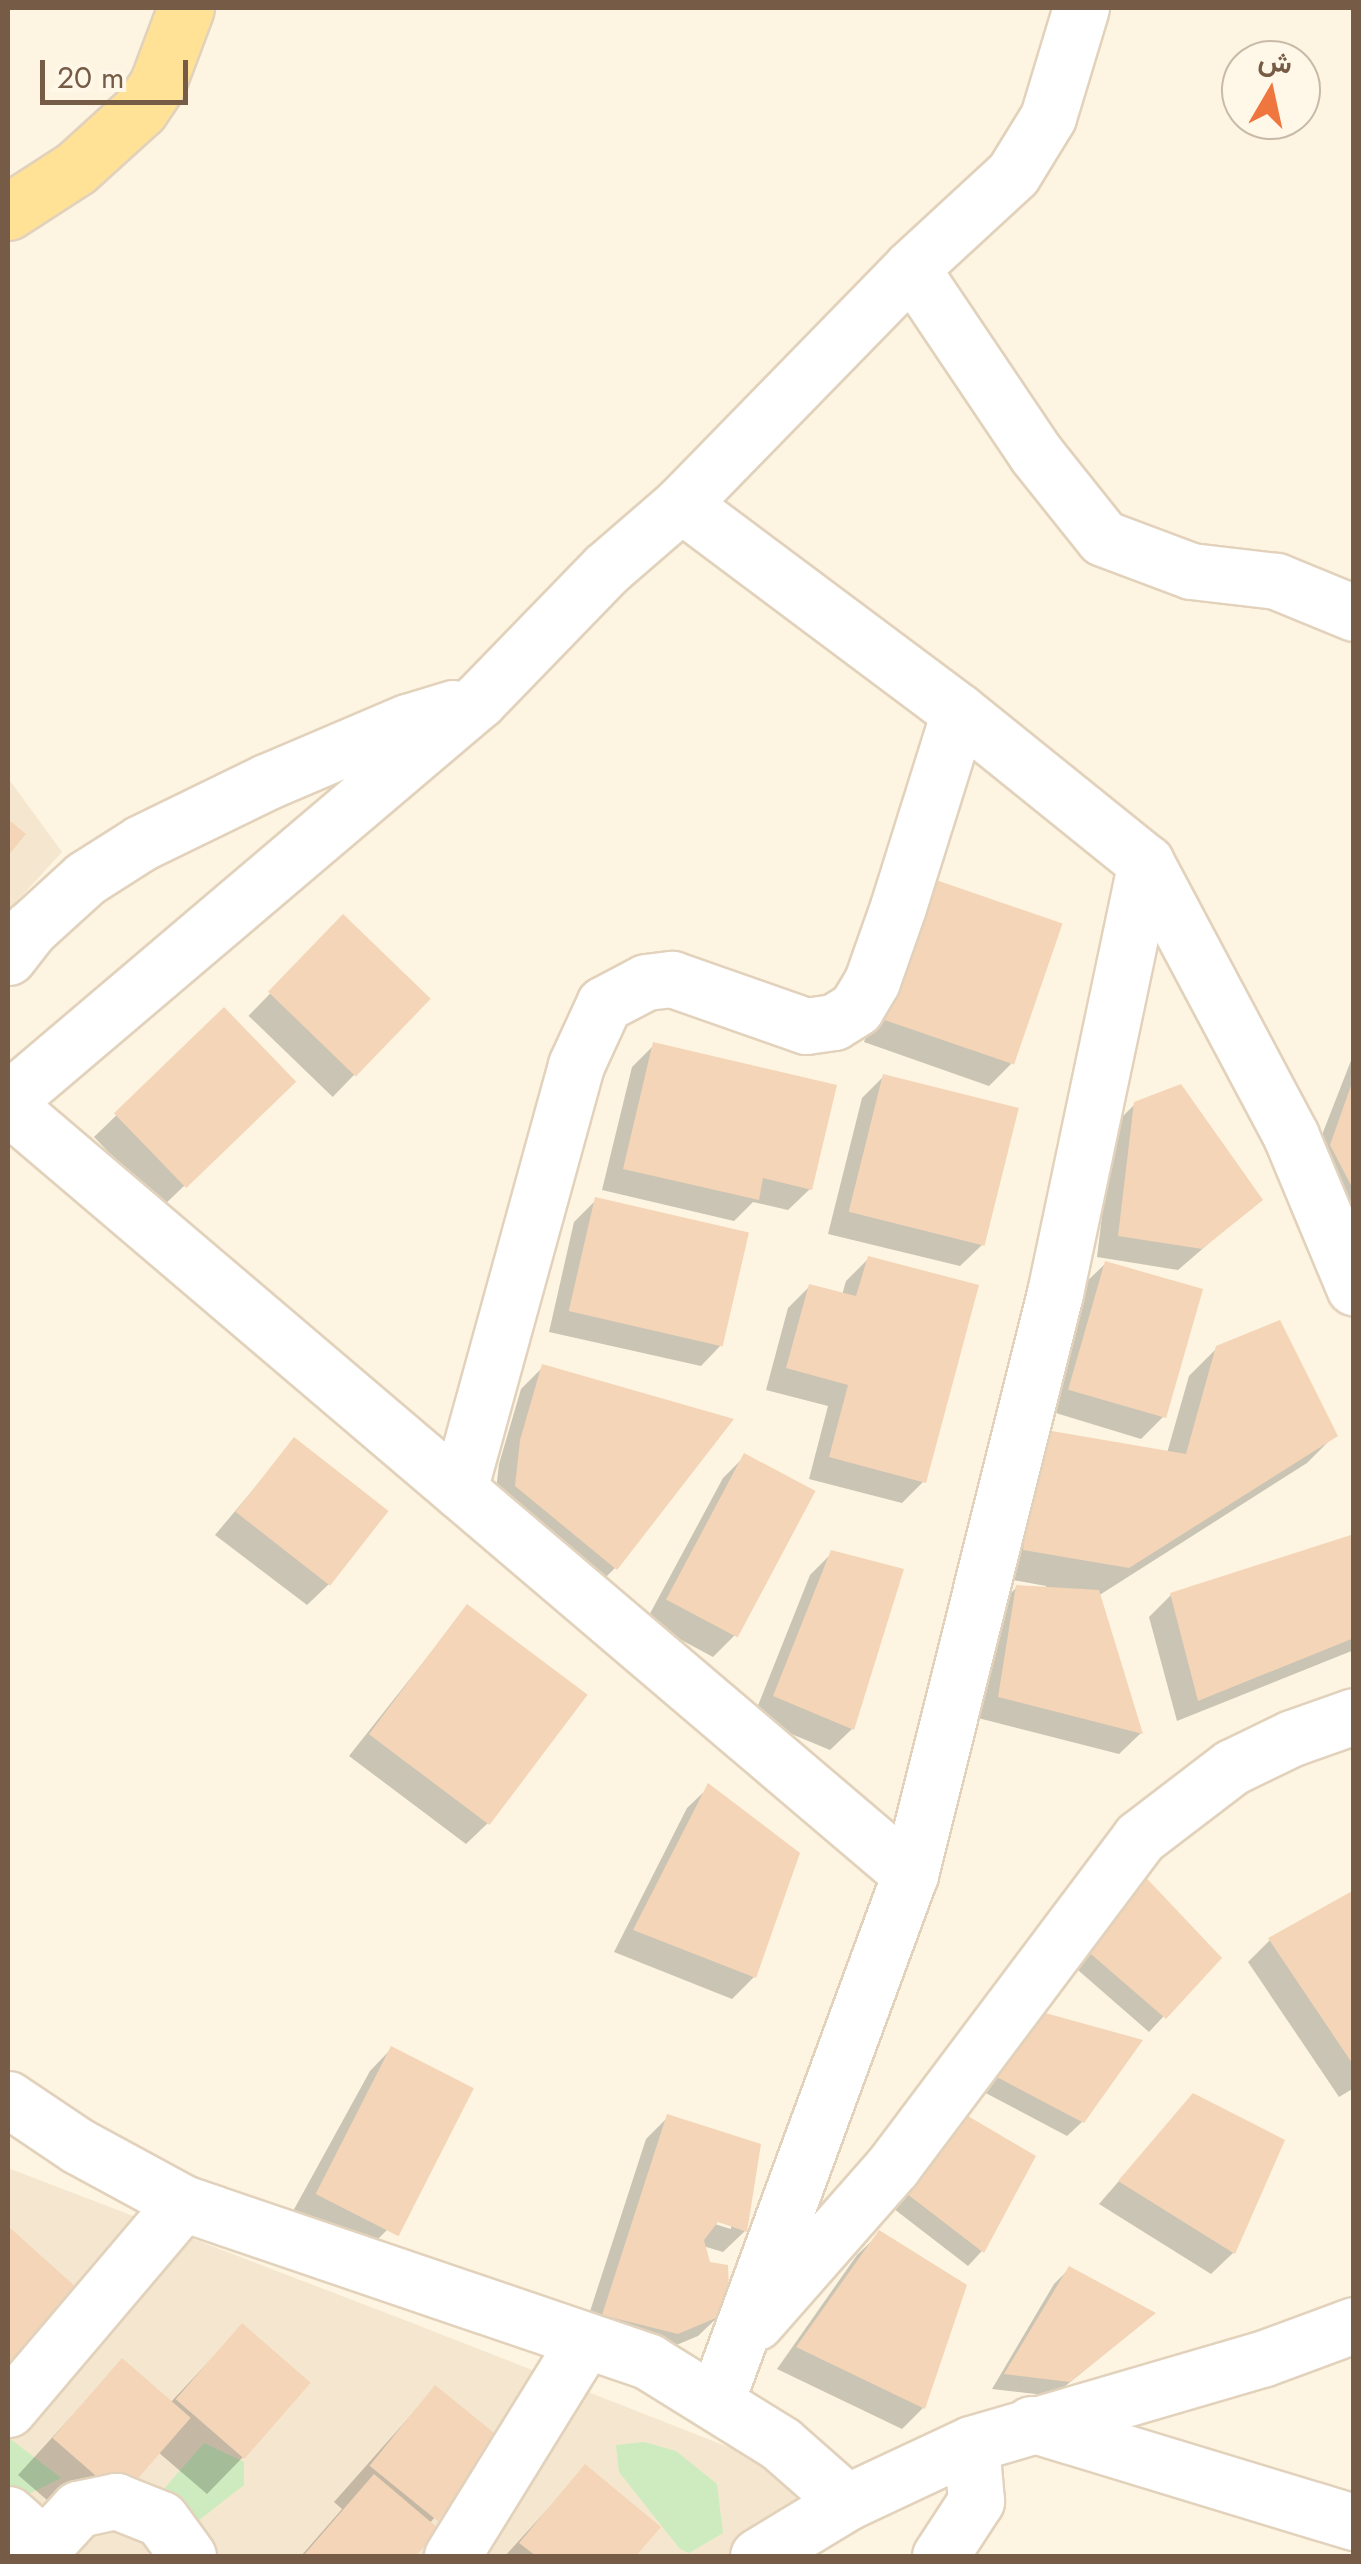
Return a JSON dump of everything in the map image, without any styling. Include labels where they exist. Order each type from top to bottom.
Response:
[{"type":"main road","points":[[8,212],[76,168],[140,110],[157,85],[186,8]]},
{"type":"street","points":[[910,1874],[8,1103],[479,700],[606,569],[681,504],[911,268],[1013,174],[1048,116],[1081,8]]},
{"type":"street","points":[[911,268],[1036,454],[1103,538],[1191,571],[1276,581],[1354,613]]},
{"type":"street","points":[[681,504],[959,712],[1146,863],[1290,1136],[1354,1287]]},
{"type":"street","points":[[8,957],[31,928],[86,878],[141,843],[406,722],[479,700]]},
{"type":"street","points":[[458,1490],[576,1064],[598,1013],[624,990],[646,982],[672,980],[806,1026],[834,1022],[856,1008],[872,981],[898,908],[959,712]]},
{"type":"street","points":[[716,2401],[910,1874],[1055,1293],[1146,863]]},
{"type":"street","points":[[734,2347],[893,2166],[1139,1838],[1232,1767],[1292,1738],[1354,1716]]},
{"type":"street","points":[[8,2099],[78,2146],[183,2203],[649,2362],[782,2444],[846,2502]]},
{"type":"street","points":[[8,2409],[183,2203]]},
{"type":"street","points":[[758,2556],[846,2502],[971,2444],[1262,2359],[1354,2325]]},
{"type":"street","points":[[452,2556],[585,2341]]},
{"type":"street","points":[[1031,2424],[1354,2522]]},
{"type":"street","points":[[940,2556],[976,2501],[971,2444]]},
{"type":"street","points":[[29,2539],[78,2509],[116,2501],[162,2519],[188,2556]]},
{"type":"shaded area","points":[[8,778],[62,852],[8,911]]},
{"type":"shaded area","points":[[8,2168],[823,2484],[753,2556],[8,2556]]},
{"type":"green space","points":[[8,2437],[61,2478],[25,2496],[8,2490]]},
{"type":"green space","points":[[644,2442],[676,2451],[717,2484],[723,2533],[689,2553],[680,2549],[619,2472],[616,2445]]},
{"type":"green space","points":[[204,2443],[244,2462],[244,2485],[198,2521],[163,2490]]},
{"type":"building","points":[[8,819],[26,834],[8,856]]},
{"type":"building","points":[[933,879],[1063,924],[1014,1064],[884,1020]]},
{"type":"building","points":[[343,914],[431,999],[356,1076],[268,992]]},
{"type":"building","points":[[224,1007],[296,1082],[186,1188],[114,1113]]},
{"type":"building","points":[[653,1042],[837,1085],[812,1190],[763,1178],[759,1200],[623,1169]]},
{"type":"building","points":[[883,1074],[1019,1108],[984,1246],[849,1212]]},
{"type":"building","points":[[1354,1080],[1354,1191],[1330,1145]]},
{"type":"building","points":[[1181,1084],[1263,1200],[1202,1249],[1118,1236],[1134,1102]]},
{"type":"building","points":[[595,1197],[749,1233],[723,1347],[569,1311]]},
{"type":"building","points":[[868,1256],[979,1285],[926,1483],[829,1457],[848,1385],[786,1368],[809,1284],[856,1296]]},
{"type":"building","points":[[1105,1261],[1203,1289],[1166,1418],[1068,1390]]},
{"type":"building","points":[[1280,1320],[1338,1436],[1129,1568],[1023,1550],[1040,1429],[1186,1454],[1216,1346]]},
{"type":"building","points":[[542,1364],[734,1419],[617,1570],[515,1486],[520,1440]]},
{"type":"building","points":[[294,1437],[389,1511],[330,1586],[236,1512]]},
{"type":"building","points":[[744,1453],[816,1491],[738,1638],[666,1600]]},
{"type":"building","points":[[1354,1534],[1354,1638],[1198,1701],[1170,1593]]},
{"type":"building","points":[[831,1550],[904,1569],[854,1730],[773,1696]]},
{"type":"building","points":[[1016,1585],[1099,1590],[1143,1734],[998,1697]]},
{"type":"building","points":[[467,1604],[588,1695],[489,1825],[369,1734]]},
{"type":"building","points":[[708,1783],[800,1853],[756,1978],[633,1930]]},
{"type":"building","points":[[1135,1866],[1222,1958],[1166,2019],[1084,1948]]},
{"type":"building","points":[[1354,1890],[1354,2066],[1268,1938]]},
{"type":"building","points":[[1038,2011],[1143,2040],[1084,2123],[991,2074]]},
{"type":"building","points":[[391,2046],[474,2088],[399,2236],[316,2194]]},
{"type":"building","points":[[1193,2093],[1285,2140],[1235,2254],[1118,2181]]},
{"type":"building","points":[[956,2109],[1036,2156],[984,2253],[898,2187]]},
{"type":"building","points":[[667,2114],[761,2144],[747,2232],[718,2222],[704,2240],[710,2262],[728,2265],[729,2291],[723,2315],[678,2334],[602,2315]]},
{"type":"building","points":[[8,2226],[77,2288],[11,2362],[8,2359]]},
{"type":"building","points":[[879,2230],[967,2285],[925,2409],[796,2347]]},
{"type":"building","points":[[1069,2266],[1156,2313],[1070,2382],[1004,2374]]},
{"type":"building","points":[[242,2323],[311,2383],[244,2459],[176,2399]]},
{"type":"building","points":[[122,2358],[191,2418],[121,2498],[52,2438]]},
{"type":"building","points":[[435,2385],[503,2440],[438,2521],[370,2466]]},
{"type":"building","points":[[585,2464],[661,2527],[636,2556],[536,2556],[519,2543]]},
{"type":"building","points":[[374,2474],[439,2529],[416,2556],[303,2556]]}]
